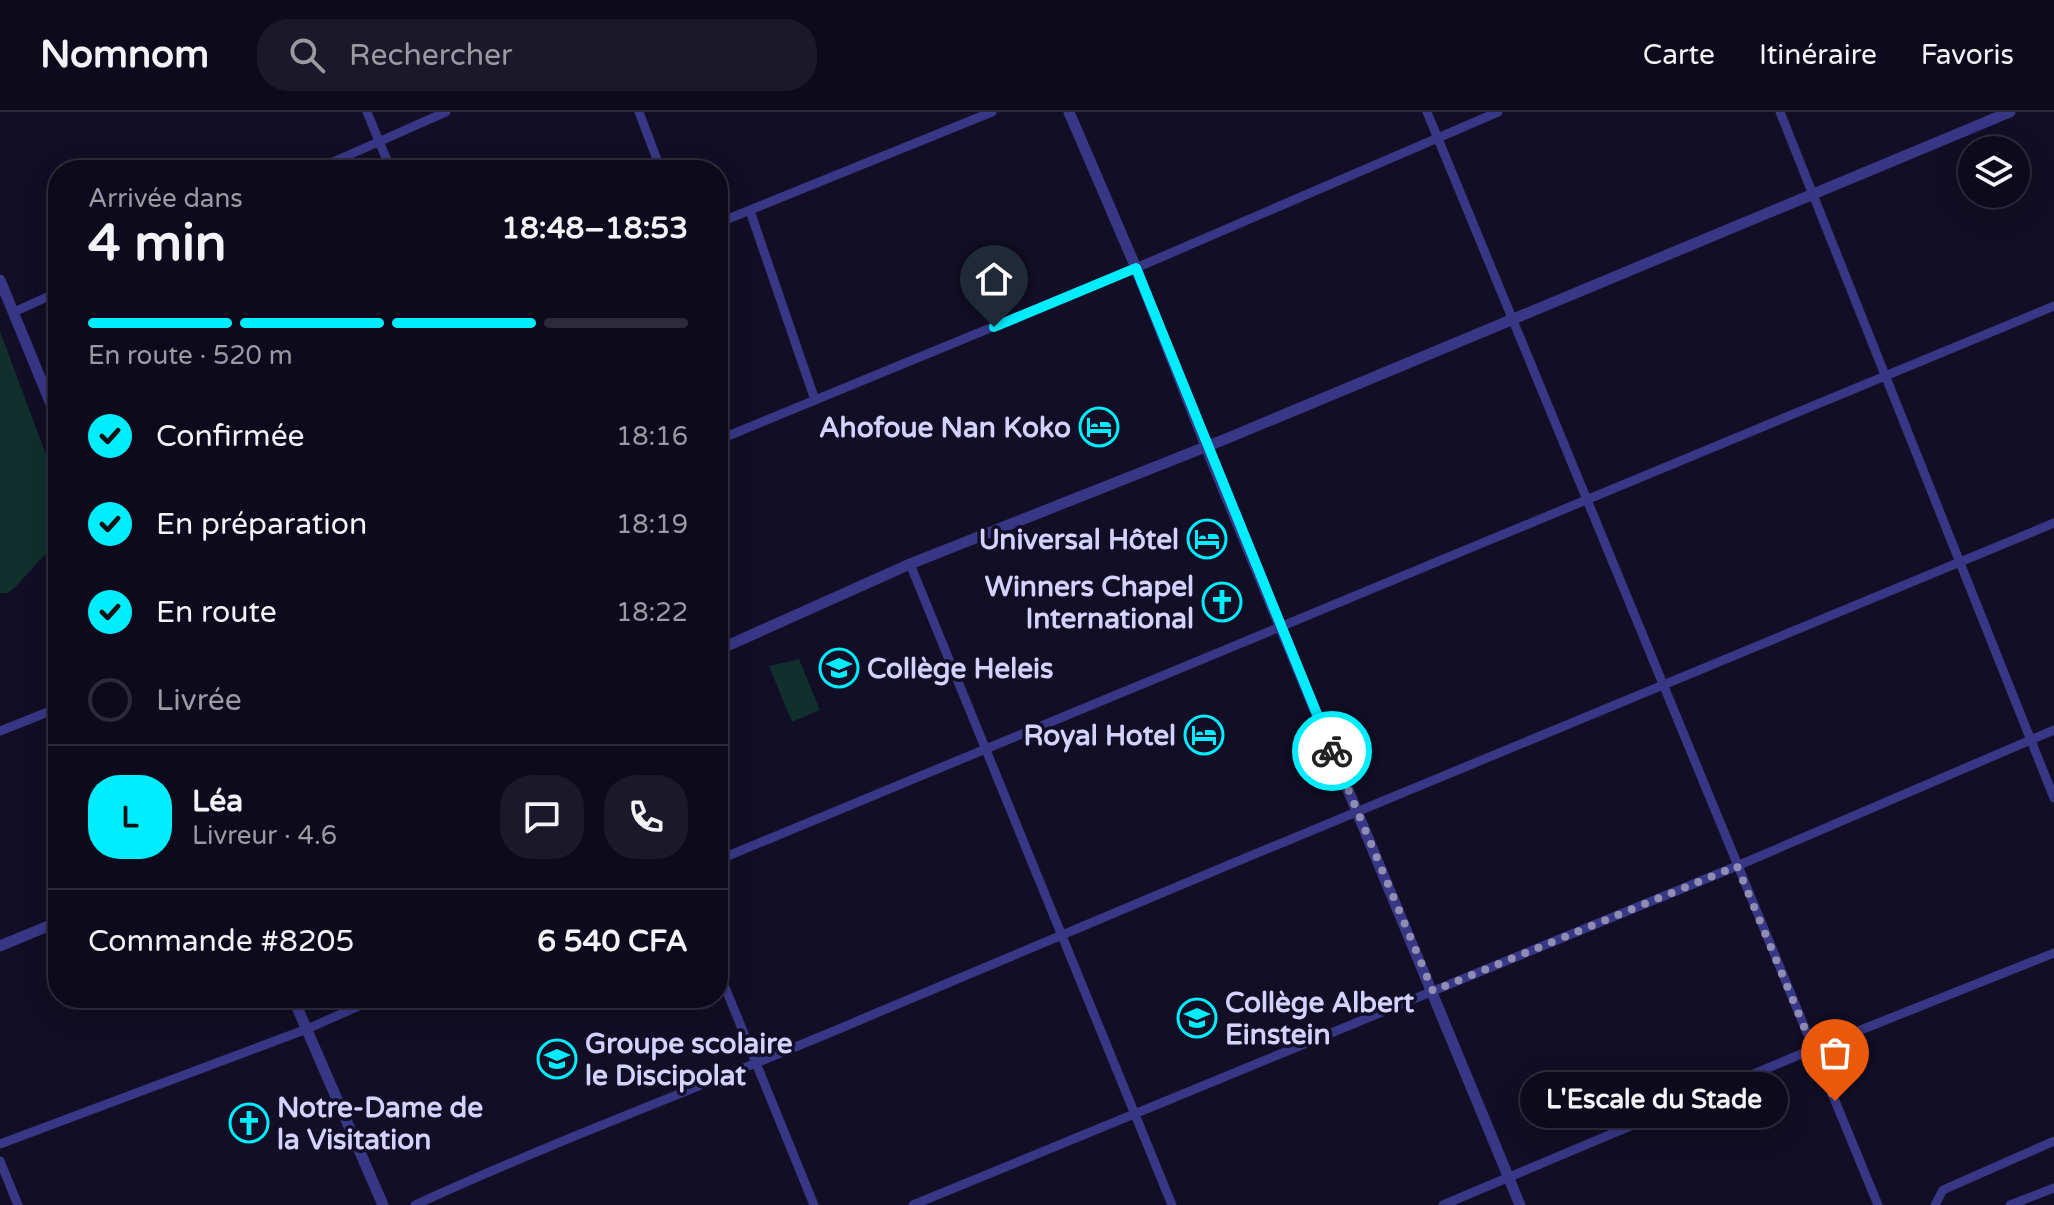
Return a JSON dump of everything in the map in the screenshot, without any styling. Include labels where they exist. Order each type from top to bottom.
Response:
[{"type":"street","points":[[367,112],[387,160]]},
{"type":"street","points":[[336,160],[446,112]]},
{"type":"street","points":[[639,112],[657,160]]},
{"type":"street","points":[[728,219],[992,112]]},
{"type":"street","points":[[1069,112],[1136,268],[1280,627],[1520,1205]]},
{"type":"street","points":[[1427,112],[1878,1205]]},
{"type":"street","points":[[728,436],[1136,268],[1498,112]]},
{"type":"street","points":[[1780,112],[2054,798]]},
{"type":"street","points":[[728,646],[910,564],[1206,446],[2010,112]]},
{"type":"street","points":[[750,211],[815,400]]},
{"type":"street","points":[[0,280],[48,396]]},
{"type":"street","points":[[14,312],[48,297]]},
{"type":"street","points":[[728,856],[2054,306]]},
{"type":"street","points":[[415,1205],[541,1147],[756,1064],[1356,811],[2054,523]]},
{"type":"street","points":[[910,564],[1172,1205]]},
{"type":"street","points":[[0,731],[48,712]]},
{"type":"street","points":[[913,1205],[1737,866],[2054,730]]},
{"type":"street","points":[[0,946],[48,926]]},
{"type":"street","points":[[1443,1205],[1813,1049],[2054,953]]},
{"type":"street","points":[[728,995],[814,1205]]},
{"type":"street","points":[[298,1008],[383,1205]]},
{"type":"street","points":[[0,1144],[307,1029],[354,1008]]},
{"type":"street","points":[[1935,1205],[1943,1190],[2054,1141]]},
{"type":"street","points":[[0,1161],[18,1205]]},
{"type":"street","points":[[2010,1205],[2054,1188]]},
{"type":"green space","points":[[0,331],[48,460],[48,553],[8,593],[0,593]]},
{"type":"green space","points":[[799,659],[820,710],[792,722],[769,666]]},
{"type":"way so far","points":[[1332,751],[1433,991],[1737,866],[1835,1101]]},
{"type":"place","name":"Ahofoue Nan Koko","points":[[1099,427]]},
{"type":"place","name":"Universal Hôtel","points":[[1207,539]]},
{"type":"place","name":"Winners Chapel International","points":[[1222,602]]},
{"type":"place","name":"Collège Heleis","points":[[839,668]]},
{"type":"place","name":"Royal Hotel","points":[[1204,735]]},
{"type":"place","name":"Collège Albert Einstein","points":[[1197,1018]]},
{"type":"place","name":"Groupe scolaire le Discipolat","points":[[557,1059]]},
{"type":"place","name":"L'Escale du Stade","points":[[1835,1101]]},
{"type":"place","name":"Notre-Dame de la Visitation","points":[[249,1123]]},
{"type":"route","points":[[994,327],[1136,268],[1332,751]]}]
